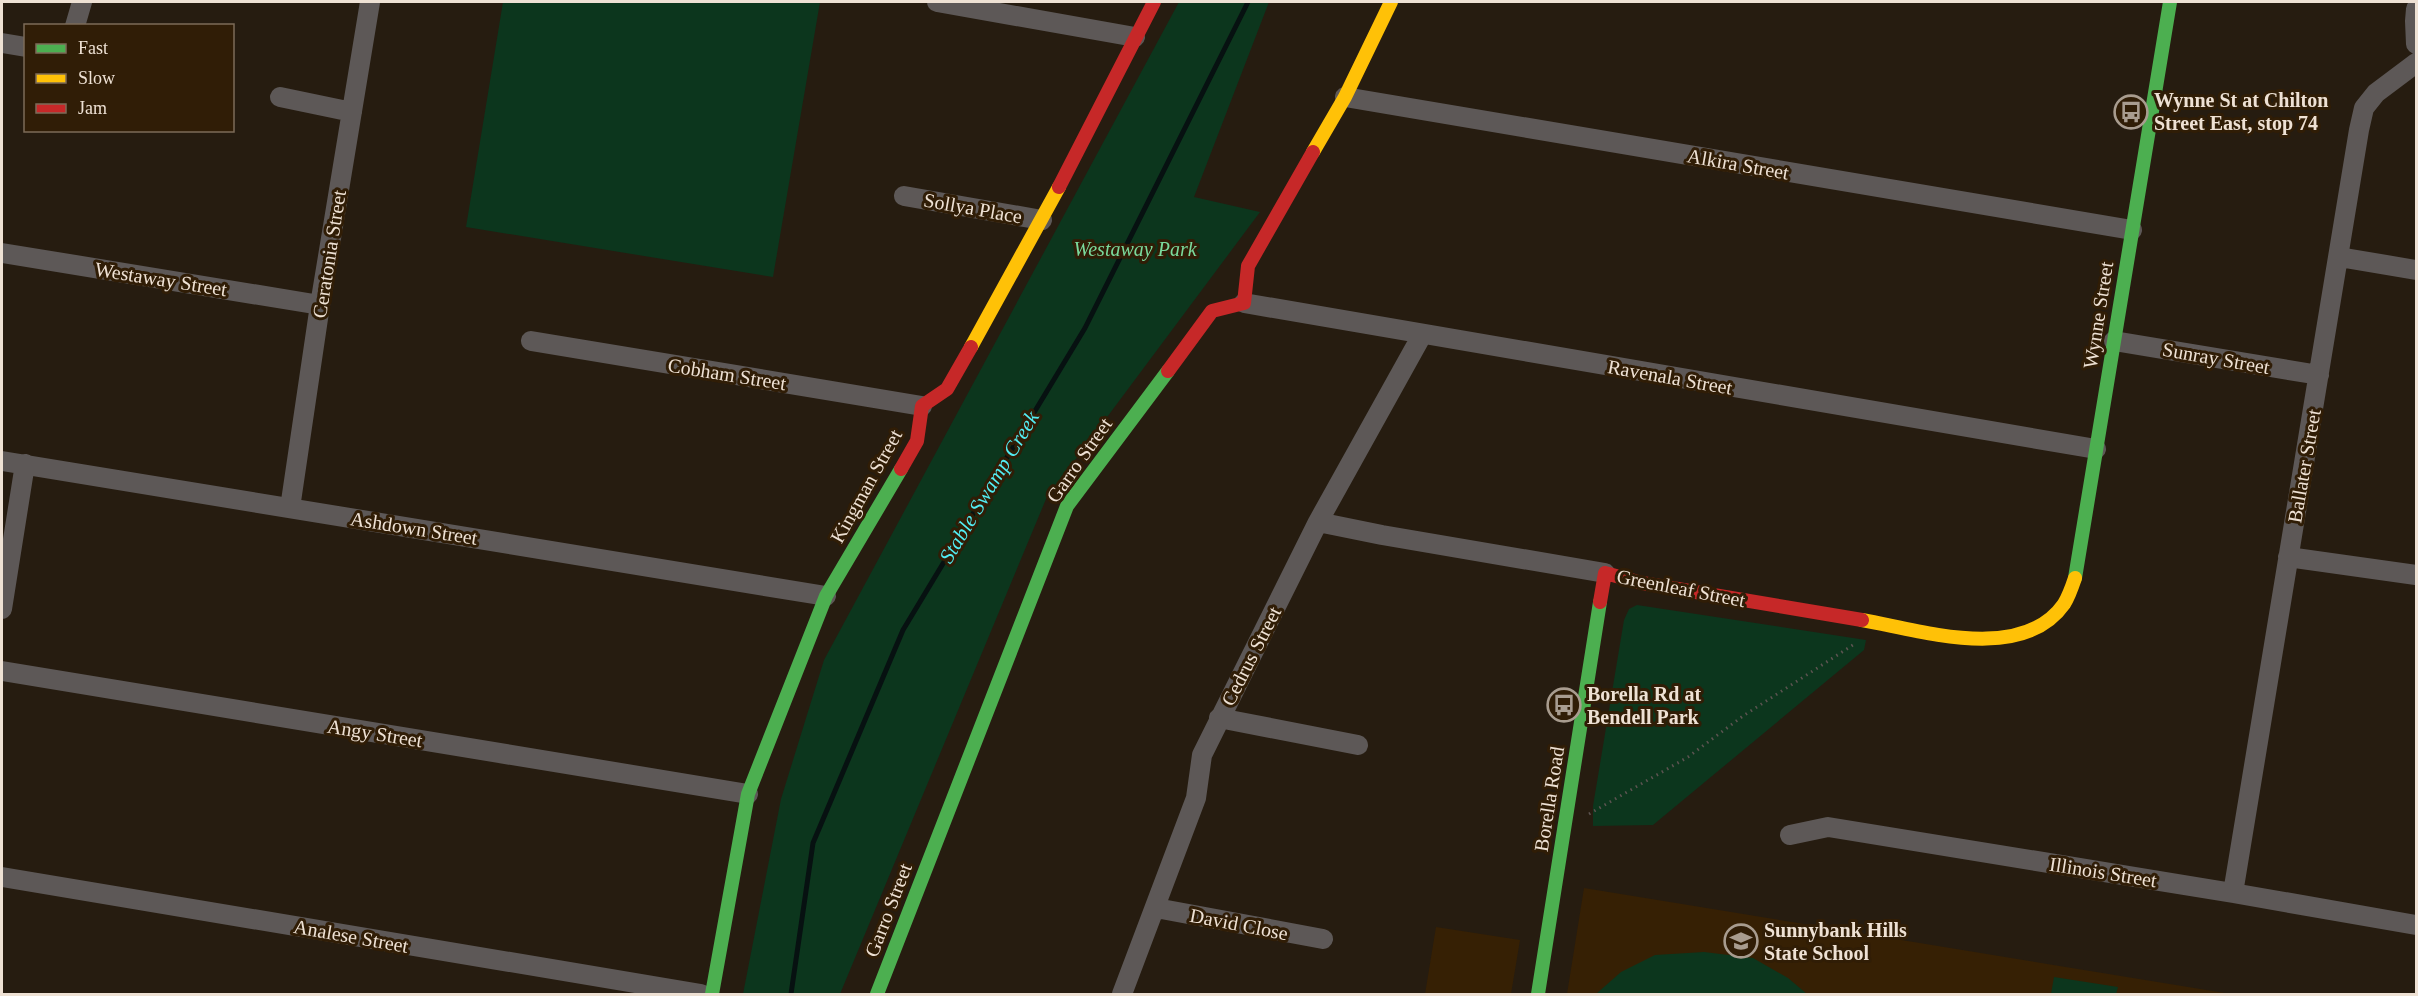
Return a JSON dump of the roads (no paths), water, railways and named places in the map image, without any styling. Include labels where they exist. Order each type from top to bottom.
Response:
[{"type":"street","points":[[76,24],[82,2]]},
{"type":"street","name":"Ceratonia Street","points":[[290,508],[320,305],[370,2]]},
{"type":"street","points":[[937,2],[1135,38]]},
{"type":"street","points":[[922,406],[947,389],[1042,220],[1154,2]]},
{"type":"street","points":[[1244,303],[1248,266],[1345,97],[1391,2]]},
{"type":"street","name":"Wynne Street","points":[[2041,624],[2062,607],[2075,578],[2170,2]]},
{"type":"street","points":[[2416,9],[2416,44]]},
{"type":"street","points":[[2,43],[24,47]]},
{"type":"street","name":"Ballater Street","points":[[2233,893],[2364,108],[2376,93],[2416,63]]},
{"type":"street","points":[[280,97],[352,112]]},
{"type":"street","name":"Alkira Street","points":[[1345,97],[2132,230]]},
{"type":"street","name":"Sollya Place","points":[[904,196],[1042,220]]},
{"type":"street","name":"Westaway Street","points":[[2,253],[320,305]]},
{"type":"street","points":[[2339,257],[2416,270]]},
{"type":"street","name":"Ravenala Street","points":[[1244,303],[2096,449]]},
{"type":"street","name":"Garro Street","points":[[877,994],[1067,506],[1212,311],[1244,303]]},
{"type":"street","name":"Cedrus Street","points":[[1122,994],[1196,798],[1202,755],[1318,522],[1422,335]]},
{"type":"street","name":"Cobham Street","points":[[531,341],[922,406]]},
{"type":"street","name":"Sunray Street","points":[[2114,341],[2319,375]]},
{"type":"street","name":"Kingman Street","points":[[712,994],[748,794],[826,596],[917,441],[922,406]]},
{"type":"street","name":"Ashdown Street","points":[[2,461],[826,596]]},
{"type":"street","points":[[2,609],[25,464]]},
{"type":"street","name":"Greenleaf Street","points":[[1318,522],[1605,573],[1642,583],[1977,640],[2009,638],[2041,624]]},
{"type":"street","points":[[2288,557],[2416,575]]},
{"type":"street","name":"Borella Road","points":[[1538,994],[1605,573]]},
{"type":"street","name":"Angy Street","points":[[2,671],[748,794]]},
{"type":"street","points":[[1219,718],[1358,745]]},
{"type":"street","name":"Illinois Street","points":[[1790,835],[1828,827],[2416,925]]},
{"type":"street","name":"Analese Street","points":[[2,877],[701,994]]},
{"type":"street","name":"David Close","points":[[1156,908],[1323,939]]},
{"type":"waterway","name":"Stable Swamp Creek","points":[[791,994],[813,843],[903,630],[1085,328],[1248,2]]},
{"type":"place","name":"Wynne St at Chilton Street East, stop 74","points":[[2131,112]]},
{"type":"place","name":"Borella Rd at Bendell Park","points":[[1564,705]]},
{"type":"place","name":"Sunnybank Hills State School","points":[[1741,941]]},
{"type":"park label","name":"Westaway Park","points":[[1135,249]]}]
